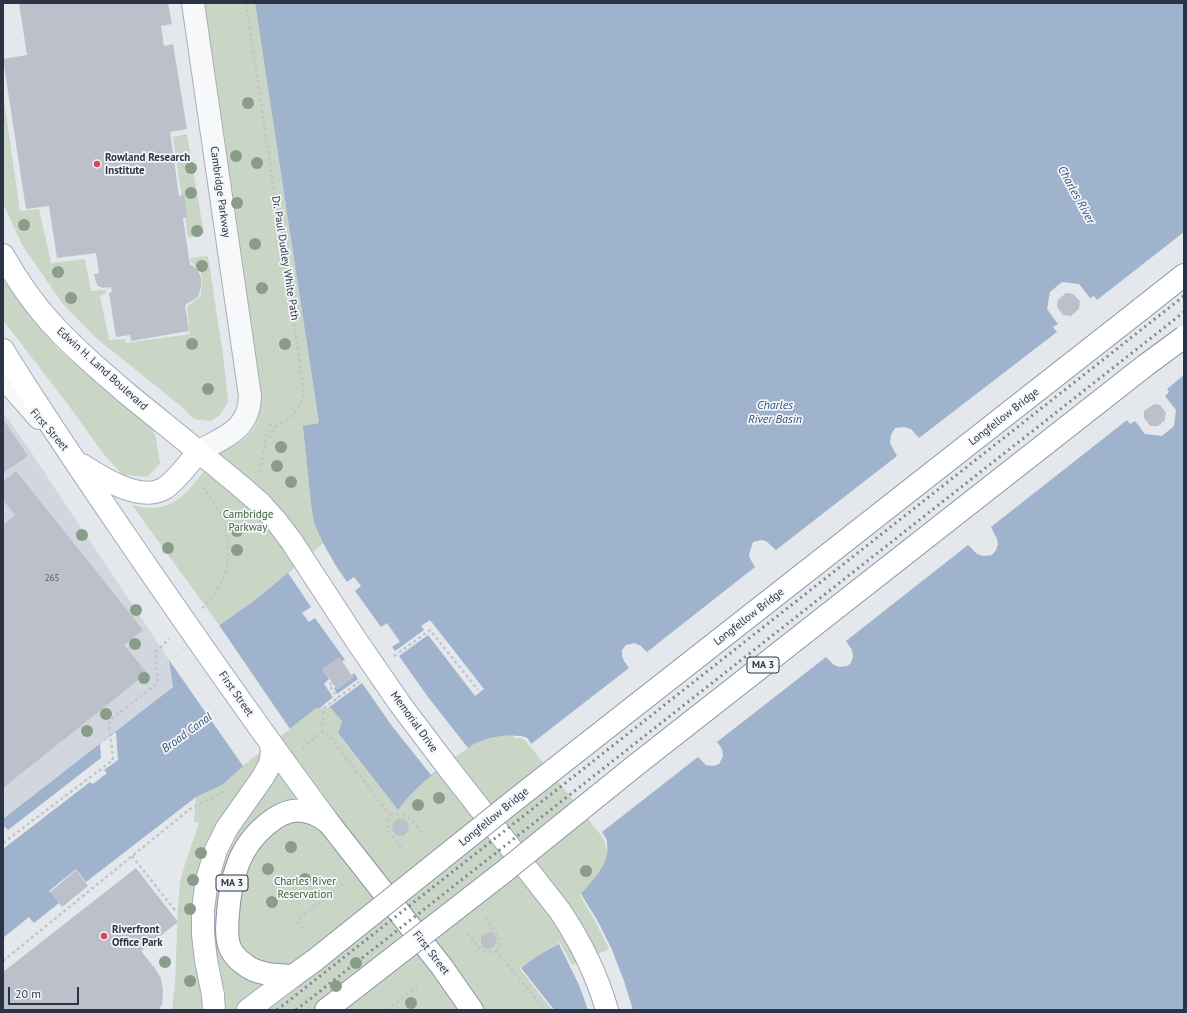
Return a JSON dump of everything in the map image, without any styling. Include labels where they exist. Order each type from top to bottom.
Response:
[{"type":"main road","name":"Edwin H. Land Boulevard","points":[[3,255],[25,291],[52,324],[66,338],[113,381],[199,451]]},
{"type":"main road","name":"Longfellow Bridge","points":[[248,1010],[315,960],[515,800],[1184,275]]},
{"type":"main road","name":"MA 3","points":[[326,1010],[501,874],[742,681],[1184,336]]},
{"type":"main road","points":[[3,350],[28,391],[72,456],[81,465],[107,480],[136,492],[159,492],[176,478],[199,451]]},
{"type":"main road","name":"Memorial Drive","points":[[199,451],[268,511],[286,532],[369,660],[414,723],[560,911],[574,933],[591,966],[607,1010]]},
{"type":"main road","name":"First Street","points":[[72,456],[270,744],[329,823],[442,967],[472,1010]]},
{"type":"main road","points":[[214,1010],[203,934],[203,909],[207,880],[215,855],[227,828],[263,777],[270,764],[272,752],[270,744]]},
{"type":"main road","name":"MA 3","points":[[293,976],[271,974],[253,970],[239,960],[231,949],[228,941],[227,926],[233,880],[239,861],[249,843],[262,828],[277,816],[288,811],[302,810],[320,816],[329,823]]},
{"type":"main road","points":[[442,967],[452,989],[458,1010]]},
{"type":"street","name":"Cambridge Parkway","points":[[193,3],[250,396],[246,417],[239,427],[199,451]]},
{"type":"street","name":"First Street","points":[[3,377],[72,456]]},
{"type":"path","name":"Dr. Paul Dudley White Path","points":[[246,3],[304,392],[303,400],[299,408],[284,422],[276,426]]},
{"type":"path","points":[[265,423],[276,426],[265,444]]},
{"type":"path","points":[[261,431],[265,423]]},
{"type":"path","points":[[260,476],[265,444],[265,423]]},
{"type":"path","points":[[201,609],[211,598],[220,584],[227,567],[227,533],[220,512],[204,488],[208,482]]},
{"type":"path","points":[[397,654],[430,630],[478,690]]},
{"type":"path","points":[[3,844],[113,760],[108,721],[158,683],[155,654],[169,639]]},
{"type":"path","points":[[299,750],[322,732],[324,708],[363,679]]},
{"type":"path","points":[[332,683],[328,685],[338,698]]},
{"type":"path","points":[[322,732],[328,734],[390,815],[388,830],[403,850]]},
{"type":"path","points":[[3,960],[190,809],[223,792]]},
{"type":"path","points":[[390,815],[398,814],[406,816],[414,822],[423,834]]},
{"type":"path","points":[[132,856],[174,909],[183,910]]},
{"type":"path","points":[[302,929],[297,921],[299,918],[343,884]]},
{"type":"path","points":[[485,918],[500,937],[498,952],[545,1010]]},
{"type":"path","points":[[467,933],[482,951],[498,952]]},
{"type":"path","points":[[387,1010],[420,984]]},
{"type":"shaded area","points":[[3,412],[169,660],[173,687],[3,819]]},
{"type":"green space","name":"Cambridge Parkway","points":[[200,3],[255,3],[319,423],[304,426],[314,523],[323,543],[259,597],[219,625],[132,505],[149,508],[162,507],[174,502],[193,485],[221,452],[242,441],[247,436],[255,426],[259,408],[260,400]]},
{"type":"green space","points":[[3,93],[20,211],[39,209],[51,263],[85,259],[91,291],[106,290],[106,293],[100,296],[109,340],[125,339],[126,343],[190,334],[187,307],[201,295],[202,277],[199,270],[191,262],[190,258],[208,256],[223,355],[228,402],[220,415],[211,421],[194,419],[182,407],[95,337],[63,304],[22,245],[3,203]]},
{"type":"green space","points":[[187,134],[204,234],[188,238],[173,137]]},
{"type":"green space","points":[[3,280],[58,349],[152,429],[156,438],[160,464],[147,477],[123,475],[105,456],[3,320]]},
{"type":"green space","name":"Charles River Reservation","points":[[316,708],[332,708],[342,721],[338,734],[398,810],[425,781],[474,744],[486,739],[504,736],[522,736],[527,738],[607,840],[608,853],[605,864],[582,894],[612,950],[571,968],[558,944],[521,968],[554,1010],[172,1010],[175,984],[180,882],[199,824],[194,822],[196,797],[222,785]]},
{"type":"water","name":"Charles River Basin","points":[[255,3],[1184,3],[1184,1010],[554,1010],[521,968],[539,955],[559,944],[571,968],[612,950],[598,922],[581,894],[598,873],[606,858],[608,850],[602,833],[527,738],[522,736],[504,736],[486,739],[471,746],[425,781],[398,810],[338,733],[342,721],[331,708],[316,708],[222,785],[196,797],[86,882],[76,869],[49,891],[59,903],[34,923],[29,917],[3,938],[3,819],[173,687],[169,660],[259,597],[323,543],[314,523],[303,426],[319,423]]},
{"type":"pier","points":[[1184,232],[1184,375],[1167,389],[1169,392],[1165,396],[1176,410],[1174,426],[1162,436],[1145,434],[1135,421],[1130,424],[1127,420],[991,527],[998,544],[992,555],[983,556],[977,554],[968,545],[846,641],[852,650],[853,656],[851,663],[847,666],[840,667],[834,665],[826,657],[717,742],[722,749],[723,756],[719,764],[713,766],[706,765],[698,757],[602,832],[607,840],[606,851],[605,841],[600,834],[525,740],[521,738],[513,738],[514,736],[527,738],[531,744],[629,668],[622,656],[622,650],[626,645],[635,643],[647,652],[755,567],[749,556],[753,542],[761,540],[766,541],[776,550],[897,456],[890,443],[891,435],[895,428],[904,427],[911,429],[919,438],[1057,332],[1053,327],[1058,324],[1047,309],[1050,292],[1062,282],[1079,284],[1090,298],[1094,296],[1097,300]]},
{"type":"pier","points":[[323,543],[347,582],[354,577],[361,586],[355,591],[381,627],[387,623],[400,642],[392,647],[395,651],[424,630],[421,626],[430,620],[484,689],[475,696],[428,635],[399,656],[428,697],[468,748],[431,775],[392,726],[362,683],[328,708],[320,708],[333,697],[324,684],[329,679],[322,669],[345,660],[315,618],[309,622],[302,613],[311,607],[288,573]],"holes":[[[354,673],[358,679],[337,694],[334,688],[336,687],[337,689],[353,677],[352,675]]]},
{"type":"pier","points":[[219,625],[290,729],[243,766],[169,660]]},
{"type":"pier","points":[[116,732],[118,760],[104,770],[107,773],[93,784],[90,782],[3,849],[3,829],[5,827],[8,830],[101,758],[100,744]]},
{"type":"pier","points":[[581,894],[598,922],[612,950],[633,1010],[588,1010],[579,985],[558,942],[572,965],[609,949],[580,895]]},
{"type":"pier","points":[[520,966],[554,1010],[552,1010],[520,969]]},
{"type":"building","name":"Rowland Research Institute","points":[[19,3],[168,3],[172,24],[161,26],[164,46],[173,44],[187,129],[170,132],[179,196],[184,195],[187,217],[183,218],[190,265],[194,266],[201,278],[199,295],[185,305],[189,331],[131,341],[130,335],[116,337],[109,293],[112,292],[111,287],[103,288],[98,286],[94,274],[99,273],[96,253],[57,258],[49,206],[26,209],[3,59],[27,55]]},
{"type":"building","points":[[1066,293],[1073,294],[1080,301],[1079,309],[1071,316],[1063,315],[1057,307],[1058,300]]},
{"type":"building","points":[[1154,404],[1160,405],[1166,413],[1165,420],[1158,426],[1150,426],[1144,418],[1144,411]]},
{"type":"building","points":[[3,419],[28,456],[3,473]]},
{"type":"building","points":[[16,471],[143,630],[124,645],[147,673],[3,788],[3,525],[15,515],[3,500],[3,482]]},
{"type":"building","points":[[339,657],[353,677],[337,689],[322,669]]},
{"type":"building","points":[[398,819],[404,819],[409,824],[408,831],[403,836],[396,835],[392,830],[393,823]]},
{"type":"building","name":"Riverfront Office Park","points":[[136,868],[178,922],[141,951],[161,978],[163,991],[162,1004],[159,1010],[3,1010],[3,972]]},
{"type":"building","points":[[76,870],[88,886],[62,907],[50,892]]},
{"type":"building","points":[[492,932],[497,938],[496,944],[491,949],[484,948],[481,943],[481,936]]},
{"type":"railway","points":[[277,1010],[1184,296]]},
{"type":"railway","points":[[296,1010],[1184,312]]},
{"type":"place","name":"Rowland Research Institute","points":[[97,164]]},
{"type":"place","name":"Riverfront Office Park","points":[[104,936]]},
{"type":"water label","name":"Charles River","points":[[1076,195]]},
{"type":"water label","name":"Broad Canal","points":[[187,733]]}]
